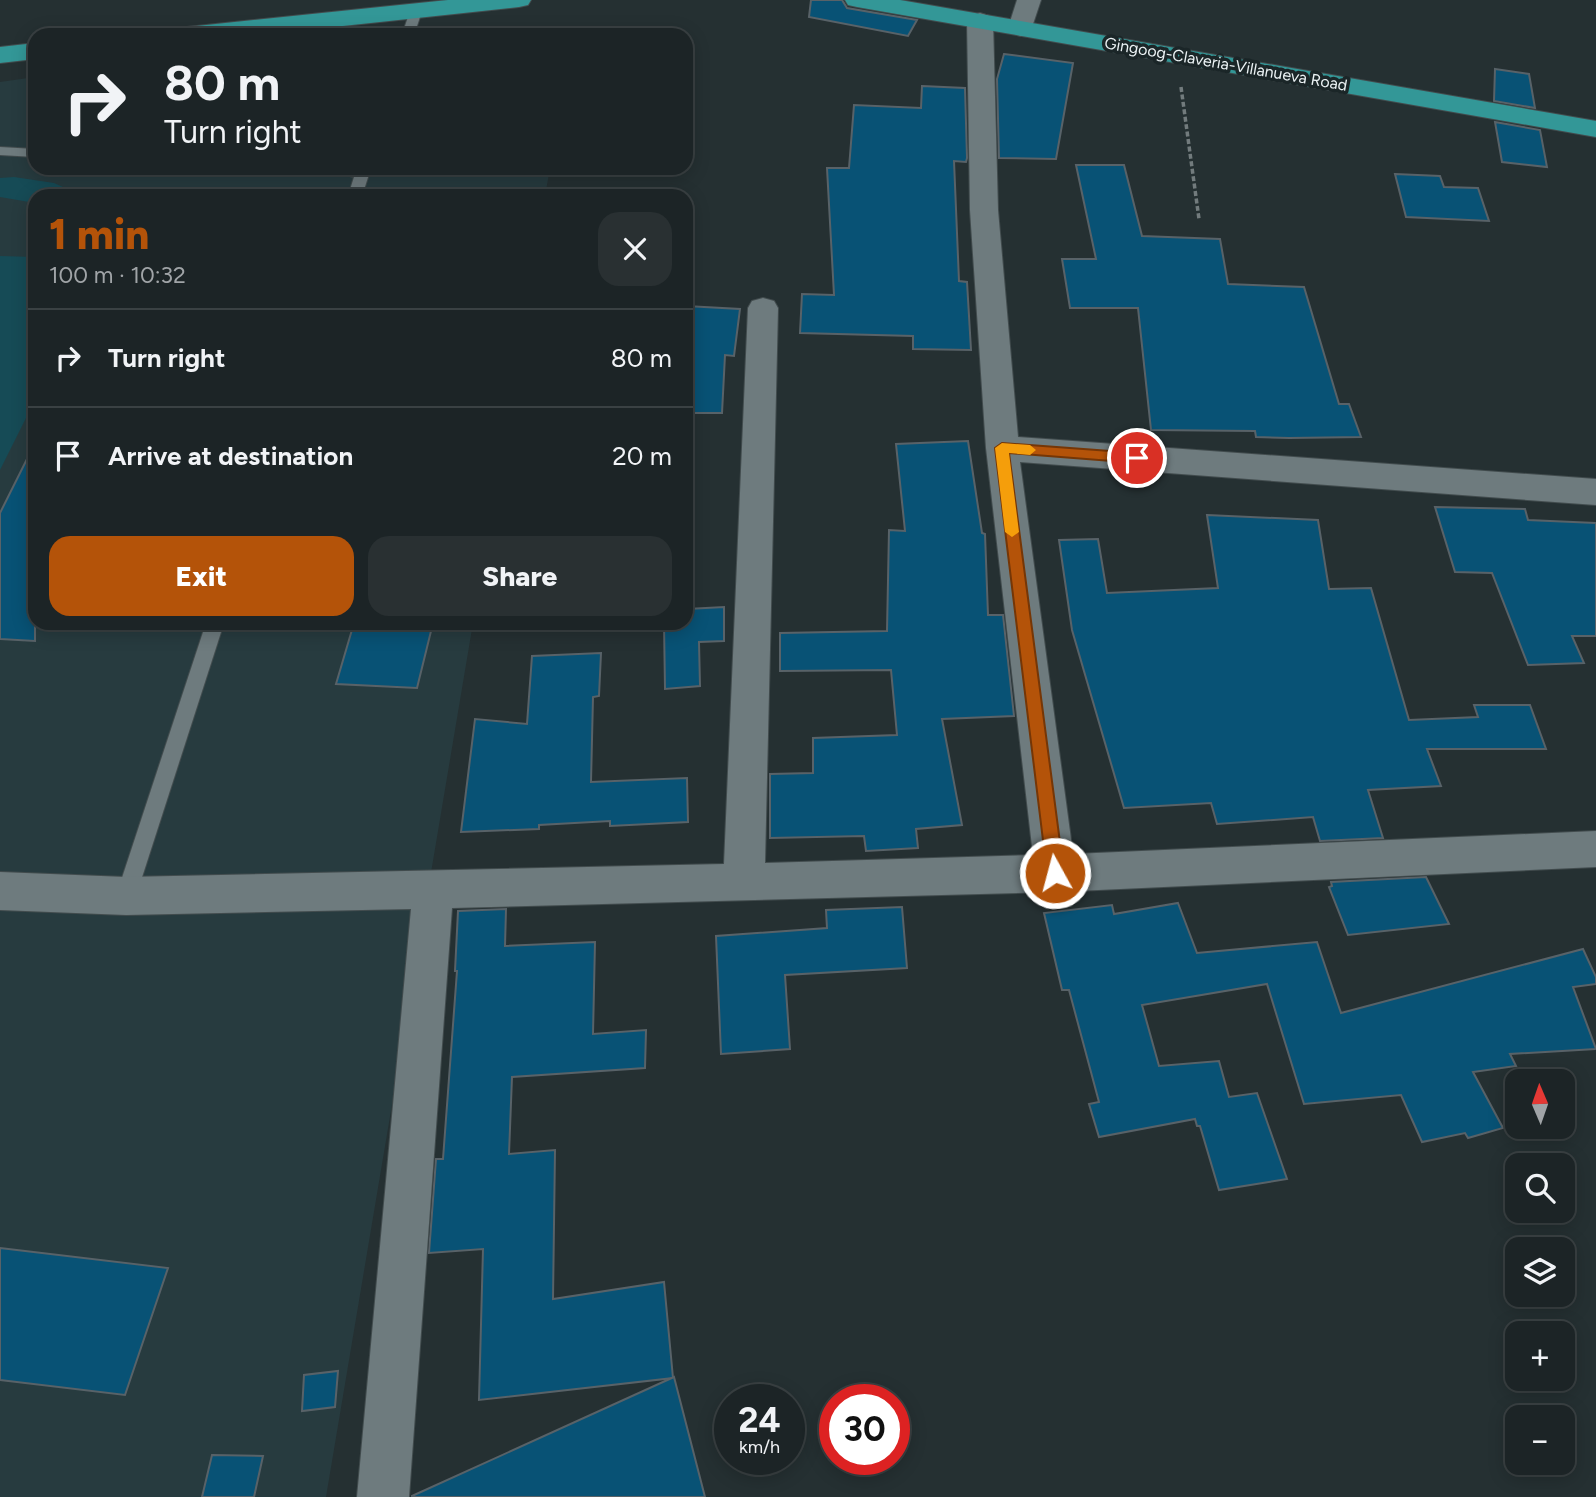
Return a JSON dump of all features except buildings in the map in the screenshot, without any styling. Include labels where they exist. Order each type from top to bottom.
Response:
[{"type":"main road","points":[[254,28],[519,0]]},
{"type":"main road","name":"Gingoog-Claveria-Villanueva Road","points":[[857,0],[1596,128]]},
{"type":"main road","points":[[0,55],[28,52]]},
{"type":"street","points":[[1021,28],[1029,0]]},
{"type":"street","points":[[980,21],[984,210],[1002,448],[1055,873]]},
{"type":"street","points":[[744,882],[763,308]]},
{"type":"street","points":[[1002,448],[1596,492]]},
{"type":"street","points":[[0,891],[125,896],[744,882],[1055,873],[1596,849]]},
{"type":"street","points":[[383,1497],[433,888]]},
{"type":"lane","points":[[410,28],[416,11]]},
{"type":"lane","points":[[0,151],[28,153]]},
{"type":"lane","points":[[125,896],[213,630]]},
{"type":"path","points":[[1177,55],[1199,219]]},
{"type":"shaded area","points":[[28,78],[28,175],[549,175],[546,189],[28,189],[28,630],[472,630],[326,1497],[0,1497],[0,82]]},
{"type":"shaded area","points":[[14,177],[54,183],[67,189],[28,189],[28,202],[0,197],[0,178]]},
{"type":"shaded area","points":[[0,256],[28,257],[28,414],[0,470]]},
{"type":"slow traffic","points":[[1012,532],[1002,448],[1030,450]]},
{"type":"route","points":[[1055,873],[1002,448],[1137,458]]}]
